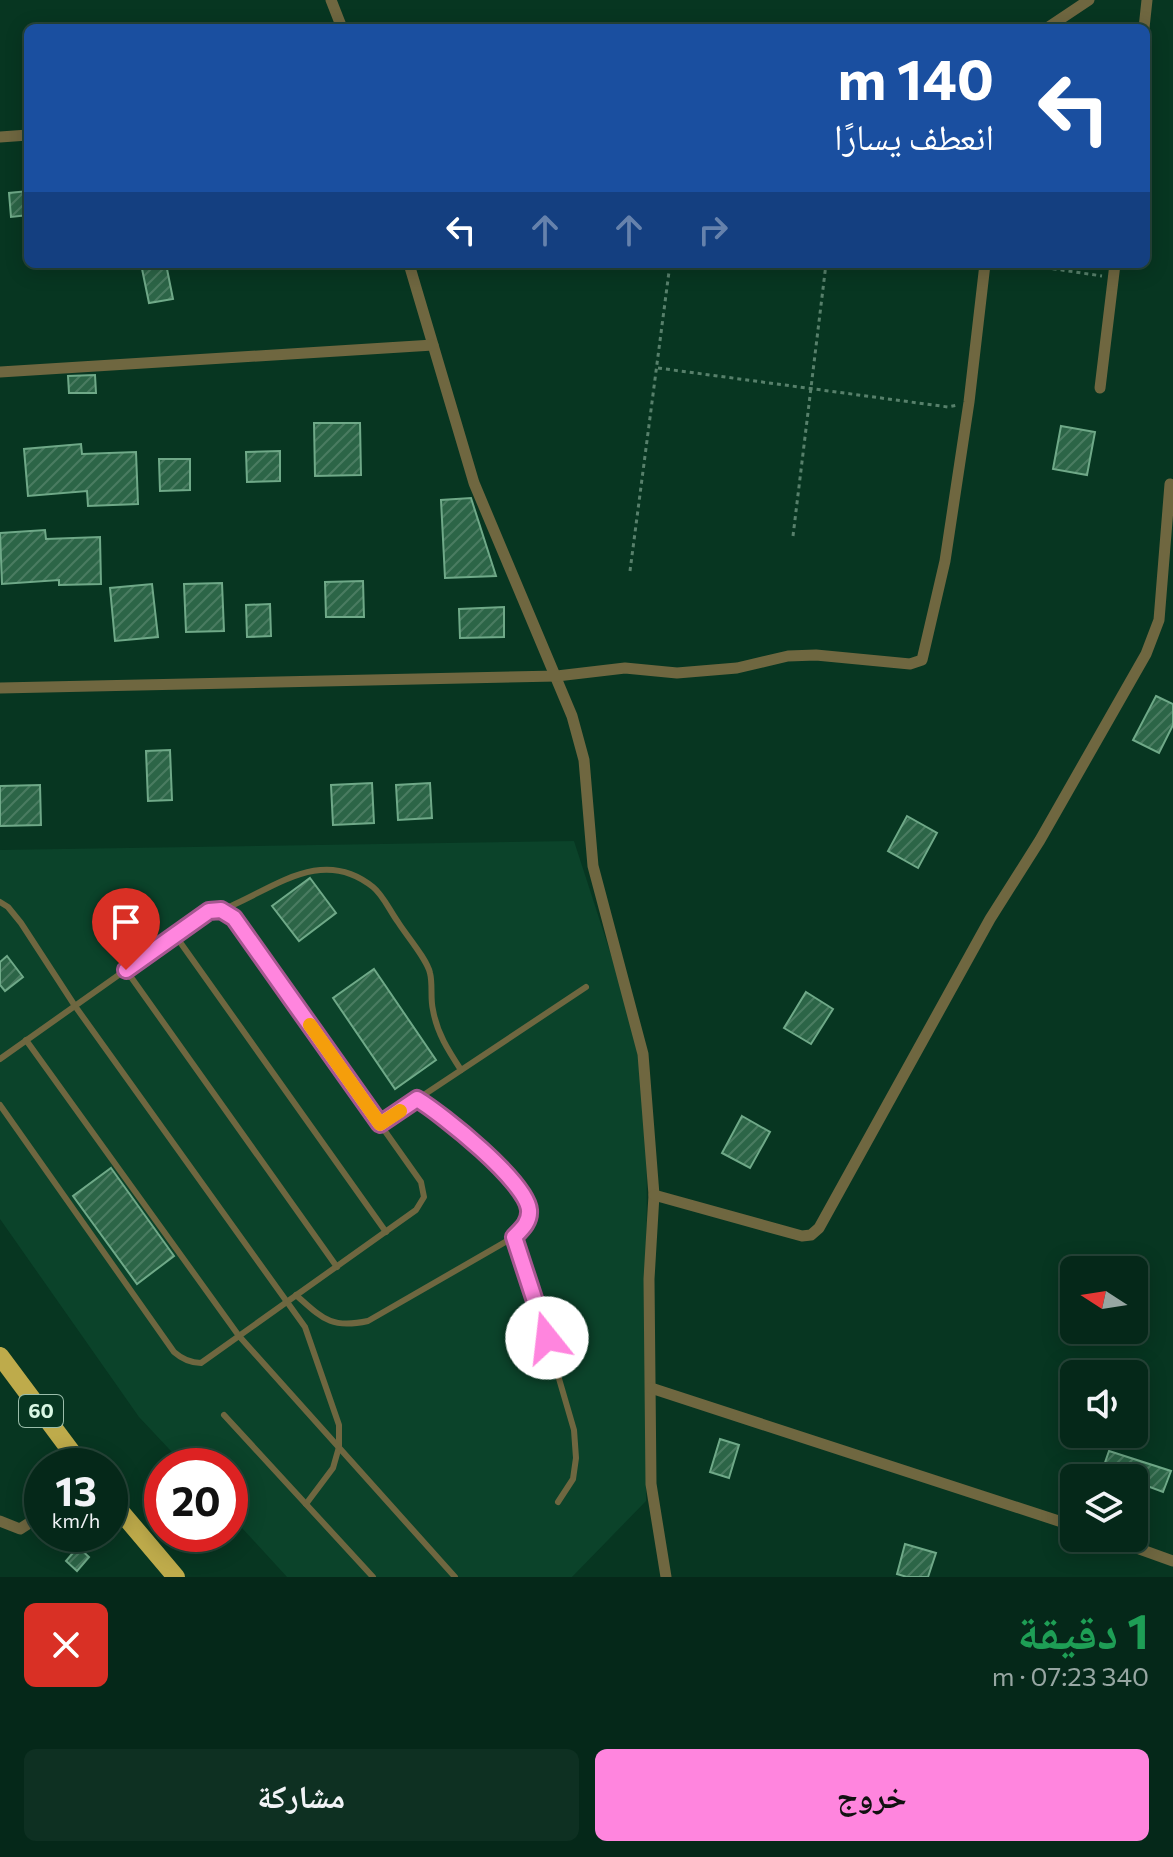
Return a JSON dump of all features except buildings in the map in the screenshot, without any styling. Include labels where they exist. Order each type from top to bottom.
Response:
[{"type":"highway","name":"60","points":[[0,1356],[64,1448]]},
{"type":"highway","points":[[128,1520],[176,1577]]},
{"type":"street","points":[[331,0],[340,24]]},
{"type":"street","points":[[1053,24],[1089,0]]},
{"type":"street","points":[[1144,24],[1147,0]]},
{"type":"street","points":[[0,137],[24,135]]},
{"type":"street","points":[[410,268],[474,483],[557,676],[584,760],[593,866],[643,1054],[654,1195],[649,1279],[651,1484],[666,1577]]},
{"type":"street","points":[[0,688],[557,676],[625,668],[677,673],[737,668],[788,656],[816,655],[910,664],[922,660],[945,561],[969,402],[985,268]]},
{"type":"street","points":[[1100,388],[1114,268]]},
{"type":"street","points":[[0,372],[433,345]]},
{"type":"street","points":[[654,1195],[802,1236],[811,1235],[819,1228],[990,919],[1040,840],[1146,654],[1159,620],[1170,484]]},
{"type":"street","points":[[651,1388],[1060,1521]]},
{"type":"street","points":[[0,1521],[20,1529],[24,1526]]},
{"type":"street","points":[[1148,1552],[1173,1561]]},
{"type":"lane","points":[[0,1059],[209,911],[241,902],[288,876],[307,871],[334,870],[358,877],[376,888],[430,971],[432,1008],[440,1038],[461,1070]]},
{"type":"lane","points":[[0,902],[21,923],[75,1006],[305,1327],[339,1425],[339,1447],[333,1468],[306,1504]]},
{"type":"lane","points":[[0,1105],[174,1352],[187,1361],[201,1363],[416,1210],[424,1197],[421,1182],[234,918],[221,910]]},
{"type":"lane","points":[[175,935],[386,1232]]},
{"type":"lane","points":[[126,970],[337,1267]]},
{"type":"lane","points":[[380,1124],[586,987]]},
{"type":"lane","points":[[26,1040],[239,1336],[455,1577]]},
{"type":"lane","points":[[296,1295],[331,1322],[346,1326],[368,1321],[514,1237],[527,1224],[529,1208],[522,1193],[499,1167],[442,1115],[417,1099]]},
{"type":"lane","points":[[514,1237],[529,1276],[574,1430],[576,1458],[573,1479],[558,1502]]},
{"type":"lane","points":[[224,1415],[373,1577]]},
{"type":"path","points":[[630,571],[670,268]]},
{"type":"path","points":[[793,536],[825,268]]},
{"type":"path","points":[[1047,268],[1113,278]]},
{"type":"path","points":[[658,368],[948,407],[969,402]]},
{"type":"shaded area","points":[[574,841],[647,1066],[646,1501],[572,1577],[287,1577],[248,1535],[248,1448],[168,1448],[139,1417],[0,1219],[0,850]]},
{"type":"slow traffic","points":[[310,1025],[380,1124],[400,1111]]},
{"type":"route","points":[[126,970],[209,911],[221,910],[234,918],[380,1124],[417,1099],[442,1115],[499,1167],[522,1193],[529,1208],[527,1224],[514,1237],[547,1338]]}]
